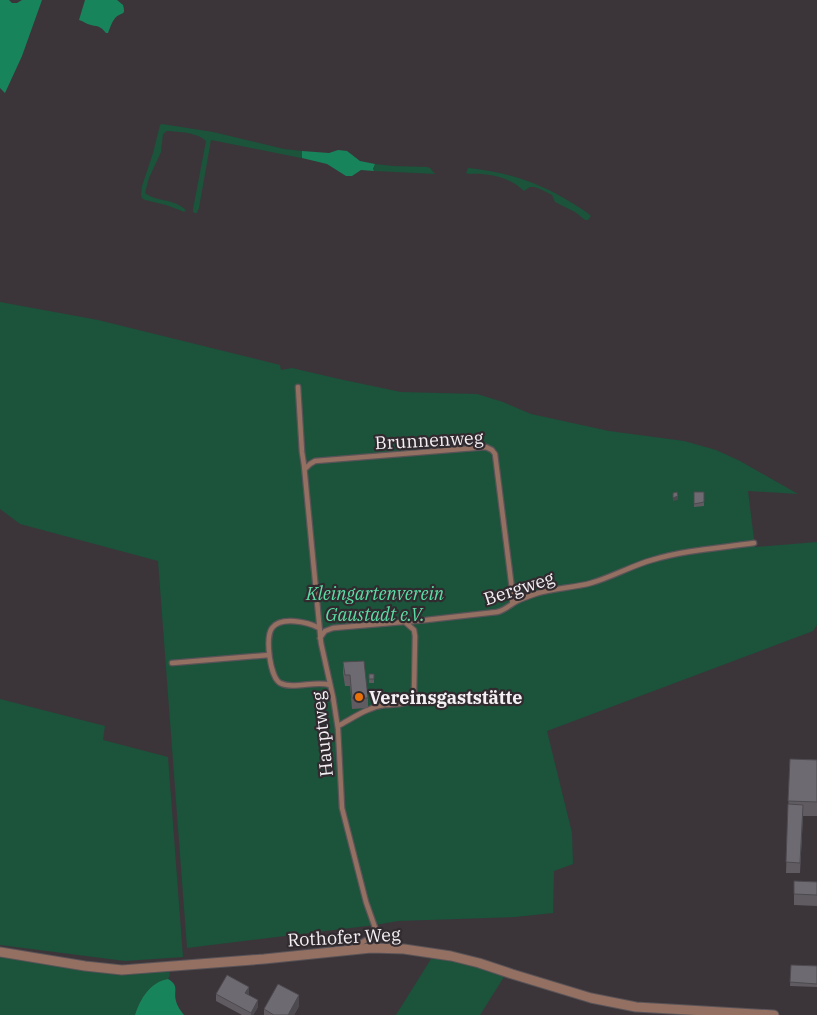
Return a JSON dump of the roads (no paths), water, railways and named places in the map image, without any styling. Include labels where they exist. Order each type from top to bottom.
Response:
[{"type":"street","name":"Rothofer Weg","points":[[0,952],[122,970],[264,959],[371,948],[404,949],[451,956],[591,998],[636,1007],[774,1015]]},
{"type":"lane","name":"Hauptweg","points":[[298,387],[320,638],[338,726],[342,808],[366,902],[377,933],[350,950]]},
{"type":"lane","name":"Brunnenweg","points":[[305,470],[315,461],[486,447],[492,450],[495,454],[513,597],[512,604]]},
{"type":"lane","name":"Bergweg","points":[[320,638],[325,631],[334,628],[489,614],[536,594],[593,582],[654,559],[688,552],[754,543]]},
{"type":"lane","points":[[319,628],[304,622],[278,624],[272,628],[269,634],[269,656],[274,676],[281,683],[293,685],[320,683],[330,685]]},
{"type":"lane","points":[[338,726],[370,709],[411,701],[414,696],[416,636],[414,630],[405,622]]},
{"type":"lane","points":[[172,663],[269,656]]},
{"type":"place","name":"Vereinsgaststätte","points":[[359,697]]},
{"type":"park label","name":"Kleingartenverein Gaustadt e.V.","points":[[375,603]]}]
